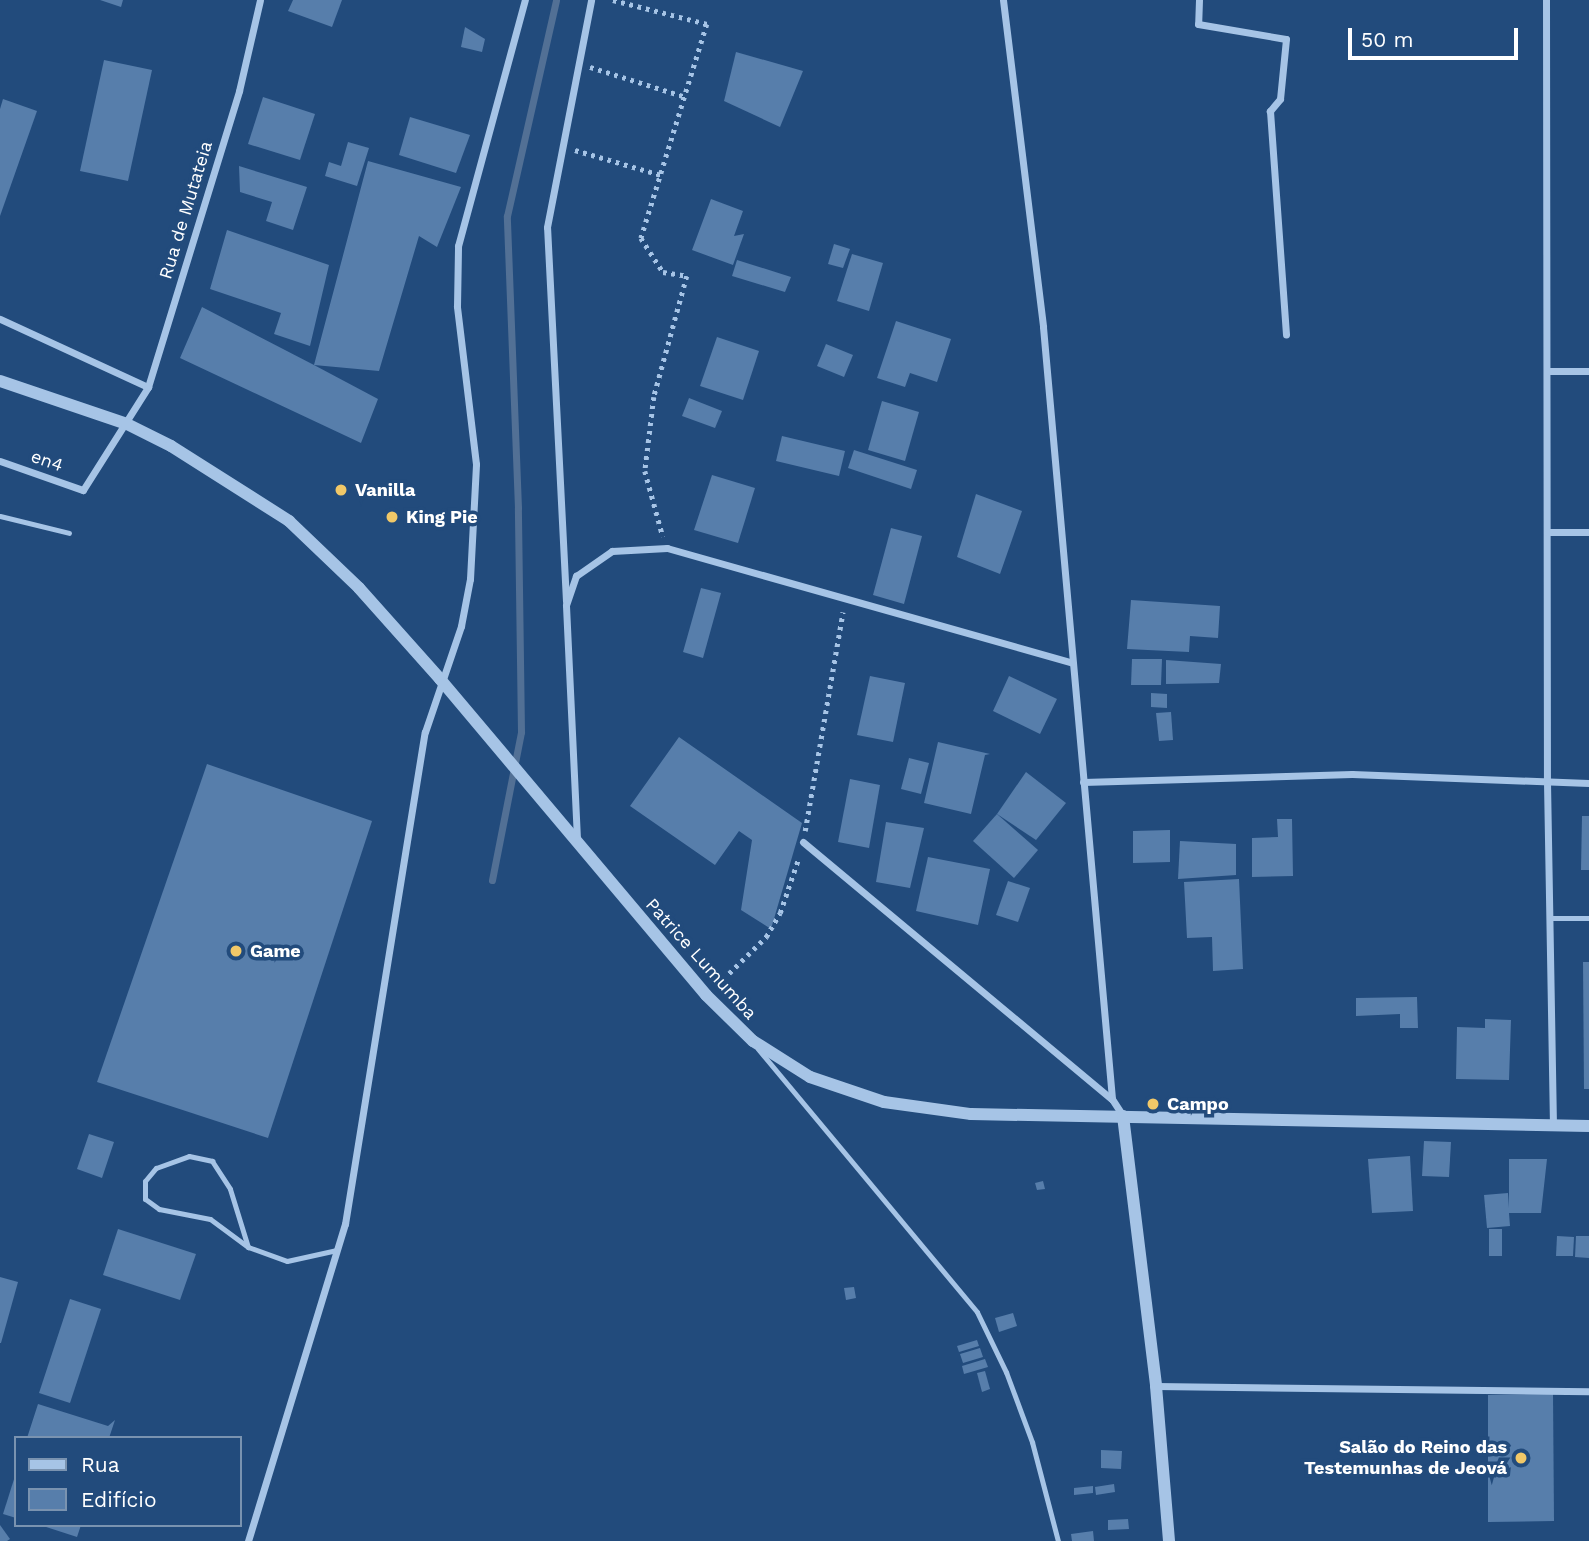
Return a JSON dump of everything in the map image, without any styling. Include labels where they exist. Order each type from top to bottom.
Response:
[{"type":"street","name":"Rua de Mutateia","points":[[83,490],[148,387],[239,91],[260,0]]},
{"type":"street","points":[[248,1541],[345,1224],[425,732],[440,679],[461,626],[474,531],[476,464],[457,306],[458,246],[525,0]]},
{"type":"street","points":[[577,844],[547,227],[591,0]]},
{"type":"street","points":[[1003,0],[1043,327],[1112,1100]]},
{"type":"street","points":[[1199,0],[1198,24],[1286,38],[1280,99],[1270,111],[1286,334]]},
{"type":"street","points":[[1546,0],[1550,370],[1547,782],[1553,1125]]},
{"type":"street","points":[[0,319],[148,387]]},
{"type":"street","points":[[1550,370],[1589,371]]},
{"type":"street","points":[[0,381],[127,424],[234,483],[289,521],[359,588],[440,679]]},
{"type":"street","name":"en4","points":[[0,461],[83,490]]},
{"type":"street","points":[[1548,532],[1589,532]]},
{"type":"street","points":[[566,605],[576,576],[589,564],[612,551],[667,548],[1071,662]]},
{"type":"street","name":"Patrice Lumumba","points":[[440,679],[706,995],[750,1038],[810,1077],[884,1102],[971,1114],[1589,1126]]},
{"type":"street","points":[[1083,782],[1352,774],[1589,783]]},
{"type":"street","points":[[803,842],[1112,1100],[1123,1116],[1156,1386],[1169,1541]]},
{"type":"street","points":[[1156,1386],[1589,1391]]},
{"type":"lane","points":[[0,516],[69,533]]},
{"type":"lane","points":[[1549,918],[1589,918]]},
{"type":"lane","points":[[750,1038],[977,1312],[1006,1372],[1032,1442],[1058,1541]]},
{"type":"lane","points":[[248,1247],[230,1189],[212,1161],[189,1156],[156,1168],[145,1181],[145,1199],[159,1209],[210,1219],[248,1247],[287,1261],[337,1250]]},
{"type":"path","points":[[612,0],[707,24],[641,238],[663,272],[687,276],[654,397],[645,471],[667,548]]},
{"type":"path","points":[[578,63],[686,97]]},
{"type":"path","points":[[562,146],[661,175]]},
{"type":"path","points":[[706,995],[771,929],[793,881],[803,842],[846,598]]},
{"type":"building","points":[[100,0],[123,0],[121,7]]},
{"type":"building","points":[[293,0],[342,0],[332,27],[288,11]]},
{"type":"building","points":[[465,27],[485,39],[482,52],[461,47]]},
{"type":"building","points":[[736,52],[803,71],[780,127],[724,101]]},
{"type":"building","points":[[104,60],[152,70],[128,181],[80,171]]},
{"type":"building","points":[[263,97],[315,114],[300,160],[248,144]]},
{"type":"building","points":[[3,99],[37,111],[0,216],[0,109]]},
{"type":"building","points":[[410,117],[470,135],[456,173],[399,155]]},
{"type":"building","points":[[348,142],[369,148],[357,186],[325,176],[329,162],[341,166]]},
{"type":"building","points":[[368,161],[461,187],[437,247],[419,236],[379,371],[314,365]]},
{"type":"building","points":[[239,166],[307,187],[293,230],[266,221],[272,202],[240,192]]},
{"type":"building","points":[[711,199],[743,211],[734,236],[744,234],[733,265],[692,250]]},
{"type":"building","points":[[227,230],[329,265],[310,346],[274,334],[281,313],[210,289]]},
{"type":"building","points":[[834,244],[850,249],[843,268],[828,264]]},
{"type":"building","points":[[852,254],[883,263],[869,311],[837,301]]},
{"type":"building","points":[[737,260],[791,277],[785,292],[732,276]]},
{"type":"building","points":[[202,307],[378,399],[361,443],[180,358]]},
{"type":"building","points":[[896,321],[951,339],[937,382],[910,373],[905,387],[877,378]]},
{"type":"building","points":[[717,337],[759,351],[743,400],[700,386]]},
{"type":"building","points":[[826,344],[853,355],[844,377],[817,366]]},
{"type":"building","points":[[689,398],[722,411],[715,428],[682,416]]},
{"type":"building","points":[[882,401],[919,412],[905,461],[868,450]]},
{"type":"building","points":[[782,436],[845,451],[839,476],[776,461]]},
{"type":"building","points":[[854,450],[917,470],[911,489],[848,468]]},
{"type":"building","points":[[712,475],[755,488],[738,543],[694,530]]},
{"type":"building","points":[[976,494],[1022,511],[1000,574],[957,557]]},
{"type":"building","points":[[891,528],[922,536],[904,604],[873,595]]},
{"type":"building","points":[[701,588],[721,593],[703,658],[683,652]]},
{"type":"building","points":[[1131,600],[1220,606],[1218,638],[1190,636],[1189,652],[1127,649]]},
{"type":"building","points":[[1132,659],[1162,659],[1161,685],[1131,685]]},
{"type":"building","points":[[1166,660],[1221,664],[1219,683],[1166,684]]},
{"type":"building","points":[[870,676],[905,683],[893,742],[857,735]]},
{"type":"building","points":[[1009,676],[1057,699],[1040,734],[993,711]]},
{"type":"building","points":[[1151,693],[1167,694],[1167,708],[1151,707]]},
{"type":"building","points":[[1171,712],[1173,740],[1159,741],[1156,713]]},
{"type":"building","points":[[679,737],[802,823],[771,929],[741,910],[752,840],[739,831],[715,865],[630,806]]},
{"type":"building","points":[[938,742],[990,754],[985,755],[971,814],[924,803]]},
{"type":"building","points":[[909,758],[929,763],[921,794],[901,789]]},
{"type":"building","name":"Game","points":[[207,764],[372,821],[268,1138],[97,1082]]},
{"type":"building","points":[[1026,772],[1066,803],[1036,840],[997,814]]},
{"type":"building","points":[[850,779],[880,785],[869,848],[838,842]]},
{"type":"building","points":[[997,814],[1038,850],[1014,878],[973,841]]},
{"type":"building","points":[[1582,816],[1589,816],[1589,870],[1581,870]]},
{"type":"building","points":[[1277,819],[1292,819],[1293,876],[1252,877],[1252,838],[1278,837]]},
{"type":"building","points":[[886,822],[924,828],[910,888],[876,882]]},
{"type":"building","points":[[1170,830],[1170,862],[1133,863],[1133,831]]},
{"type":"building","points":[[1180,841],[1236,844],[1236,875],[1178,879]]},
{"type":"building","points":[[928,857],[990,869],[978,925],[916,911]]},
{"type":"building","points":[[1239,879],[1243,969],[1213,971],[1212,937],[1187,938],[1184,882]]},
{"type":"building","points":[[1008,881],[1030,888],[1018,922],[996,915]]},
{"type":"building","points":[[1583,962],[1589,962],[1589,1089],[1584,1089]]},
{"type":"building","points":[[1417,997],[1418,1028],[1400,1028],[1400,1014],[1356,1016],[1356,998]]},
{"type":"building","points":[[1485,1019],[1511,1020],[1509,1080],[1456,1079],[1457,1027],[1485,1028]]},
{"type":"building","points":[[89,1134],[114,1142],[102,1178],[77,1169]]},
{"type":"building","points":[[1424,1141],[1451,1142],[1449,1177],[1422,1176]]},
{"type":"building","points":[[1410,1156],[1413,1211],[1372,1213],[1368,1159]]},
{"type":"building","points":[[1509,1159],[1547,1159],[1541,1213],[1509,1213],[1510,1226],[1487,1228],[1484,1195],[1508,1193],[1509,1208]]},
{"type":"building","points":[[1043,1181],[1045,1189],[1037,1190],[1035,1183]]},
{"type":"building","points":[[118,1229],[196,1254],[180,1300],[103,1275]]},
{"type":"building","points":[[1489,1229],[1502,1229],[1502,1256],[1489,1256]]},
{"type":"building","points":[[1557,1236],[1574,1237],[1573,1256],[1556,1256]]},
{"type":"building","points":[[1576,1236],[1589,1236],[1589,1258],[1575,1257]]},
{"type":"building","points":[[0,1277],[18,1282],[1,1343],[0,1343]]},
{"type":"building","points":[[854,1287],[856,1298],[846,1300],[844,1288]]},
{"type":"building","points":[[70,1299],[101,1309],[70,1403],[39,1393]]},
{"type":"building","points":[[1013,1313],[1017,1326],[999,1332],[995,1318]]},
{"type":"building","points":[[977,1340],[979,1346],[959,1352],[957,1346]]},
{"type":"building","points":[[980,1348],[983,1357],[963,1363],[960,1354]]},
{"type":"building","points":[[985,1359],[988,1367],[964,1374],[962,1366]]},
{"type":"building","points":[[985,1371],[990,1389],[982,1392],[977,1373]]},
{"type":"building","name":"Salão do Reino das Testemunhas de Jeová","points":[[1553,1394],[1554,1521],[1488,1522],[1488,1395]]},
{"type":"building","points":[[38,1404],[108,1426],[115,1420],[110,1436],[28,1436]]},
{"type":"building","points":[[1101,1450],[1122,1451],[1121,1469],[1101,1468]]},
{"type":"building","points":[[14,1479],[14,1517],[3,1514]]},
{"type":"building","points":[[1114,1484],[1115,1492],[1096,1495],[1095,1487]]},
{"type":"building","points":[[1093,1486],[1093,1493],[1074,1495],[1074,1488]]},
{"type":"building","points":[[1128,1519],[1129,1529],[1108,1530],[1108,1520]]},
{"type":"building","points":[[0,1525],[10,1539],[7,1541],[0,1541]]},
{"type":"building","points":[[46,1527],[80,1527],[77,1537]]},
{"type":"building","points":[[1093,1531],[1094,1541],[1072,1541],[1071,1534]]},
{"type":"waterway","points":[[492,880],[521,732],[518,508],[507,216],[556,0]]},
{"type":"place","name":"Vanilla","points":[[341,490]]},
{"type":"place","name":"King Pie","points":[[392,517]]},
{"type":"place","name":"Game","points":[[236,951]]},
{"type":"place","name":"Campo","points":[[1153,1104]]},
{"type":"place","name":"Salão do Reino das Testemunhas de Jeová","points":[[1521,1458]]}]
